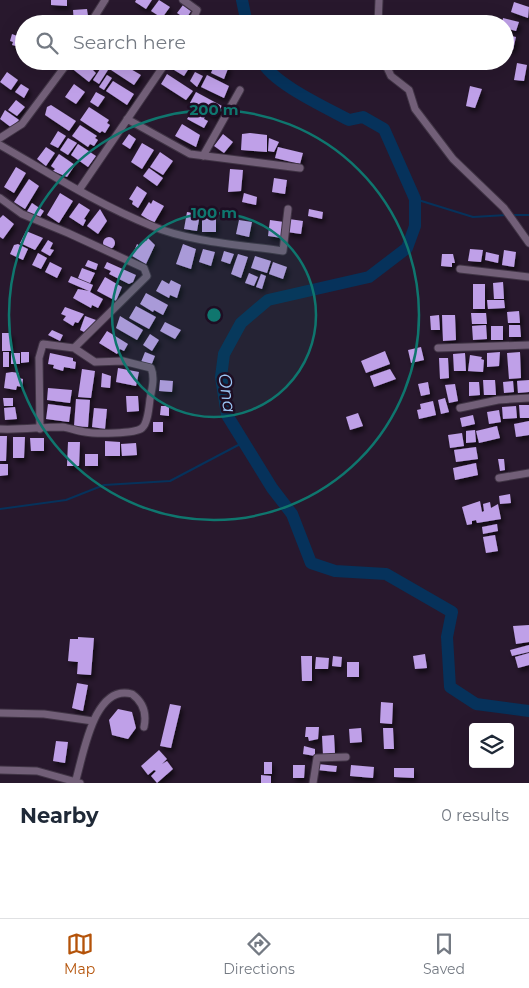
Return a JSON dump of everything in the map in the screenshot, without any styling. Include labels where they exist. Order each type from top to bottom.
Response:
[{"type":"street","points":[[96,15],[105,0]]},
{"type":"street","points":[[183,0],[197,10],[195,15]]},
{"type":"street","points":[[378,15],[379,0]]},
{"type":"street","points":[[0,138],[22,124],[62,70]]},
{"type":"street","points":[[78,190],[161,70]]},
{"type":"street","points":[[388,70],[391,76],[409,90],[415,109],[453,158],[504,208],[529,243]]},
{"type":"street","points":[[203,156],[240,90]]},
{"type":"street","points":[[127,118],[190,154],[300,168]]},
{"type":"street","points":[[0,145],[78,190],[152,226],[180,234],[283,251],[288,209]]},
{"type":"street","points":[[0,198],[22,214],[68,232],[144,268],[147,276],[74,348]]},
{"type":"street","points":[[460,269],[529,277]]},
{"type":"street","points":[[0,429],[40,429],[63,427],[86,433],[140,430],[144,426],[153,374],[151,368],[123,361],[94,362],[74,348],[42,344],[39,358],[40,429]]},
{"type":"street","points":[[438,348],[529,345]]},
{"type":"street","points":[[460,408],[498,400],[529,398]]},
{"type":"street","points":[[499,478],[529,472]]},
{"type":"street","points":[[0,770],[37,771],[77,783],[93,721],[105,702],[118,694],[127,692],[138,699],[143,706],[144,727]]},
{"type":"street","points":[[0,713],[44,714],[93,721]]},
{"type":"street","points":[[313,783],[317,758],[346,757]]},
{"type":"building","points":[[51,0],[67,0],[67,6],[51,5]]},
{"type":"building","points":[[136,0],[152,0],[146,9],[135,2]]},
{"type":"building","points":[[159,0],[170,7],[164,15],[157,15],[151,11]]},
{"type":"building","points":[[514,2],[529,7],[528,18],[511,12]]},
{"type":"building","points":[[183,5],[191,11],[188,15],[177,13]]},
{"type":"building","points":[[87,9],[88,15],[73,15],[73,10]]},
{"type":"building","points":[[514,21],[519,22],[516,31],[514,30]]},
{"type":"building","points":[[12,34],[15,35],[15,46],[12,45],[13,42],[10,41]]},
{"type":"building","points":[[517,63],[527,65],[524,81],[514,80]]},
{"type":"building","points":[[74,70],[93,70],[96,73],[89,82]]},
{"type":"building","points":[[99,70],[108,70],[99,84],[93,80]]},
{"type":"building","points":[[111,70],[132,70],[141,75],[134,85]]},
{"type":"building","points":[[174,70],[188,70],[184,76]]},
{"type":"building","points":[[212,70],[227,70],[224,79],[211,73]]},
{"type":"building","points":[[7,72],[18,80],[11,90],[0,82]]},
{"type":"building","points":[[195,72],[203,76],[197,87],[190,81]]},
{"type":"building","points":[[167,74],[193,91],[186,100],[161,84]]},
{"type":"building","points":[[107,75],[112,78],[104,90],[99,87]]},
{"type":"building","points":[[207,75],[229,86],[224,98],[201,87]]},
{"type":"building","points":[[113,81],[134,94],[127,105],[106,91]]},
{"type":"building","points":[[21,84],[29,89],[24,98],[15,92]]},
{"type":"building","points":[[74,84],[85,92],[76,104],[65,97]]},
{"type":"building","points":[[470,86],[482,89],[475,108],[466,106]]},
{"type":"building","points":[[96,92],[105,97],[98,107],[90,102]]},
{"type":"building","points":[[196,92],[222,106],[215,117],[190,103]]},
{"type":"building","points":[[16,100],[25,107],[17,116],[8,110]]},
{"type":"building","points":[[51,105],[76,121],[69,131],[45,115],[47,107]]},
{"type":"building","points":[[89,107],[109,120],[107,123],[110,125],[105,133],[102,131],[100,133],[80,120]]},
{"type":"building","points":[[5,110],[19,120],[12,128],[0,119]]},
{"type":"building","points":[[193,110],[205,116],[204,119],[208,121],[204,128],[187,119]]},
{"type":"building","points":[[182,124],[200,135],[196,147],[175,136]]},
{"type":"building","points":[[80,125],[97,136],[95,138],[98,140],[94,146],[90,144],[88,147],[72,136]]},
{"type":"building","points":[[58,131],[66,136],[58,148],[50,144]]},
{"type":"building","points":[[129,134],[136,139],[130,149],[122,144]]},
{"type":"building","points":[[223,134],[233,142],[224,153],[214,146]]},
{"type":"building","points":[[242,134],[267,135],[267,152],[241,150]]},
{"type":"building","points":[[68,138],[77,143],[68,155],[60,150]]},
{"type":"building","points":[[269,138],[279,142],[274,152],[268,151]]},
{"type":"building","points":[[142,143],[154,150],[142,169],[131,162]]},
{"type":"building","points":[[78,144],[96,156],[88,167],[71,155]]},
{"type":"building","points":[[46,147],[55,153],[46,166],[37,159]]},
{"type":"building","points":[[278,147],[303,153],[300,164],[275,158]]},
{"type":"building","points":[[160,152],[173,161],[163,175],[150,167]]},
{"type":"building","points":[[59,154],[75,165],[67,177],[53,171],[55,169],[51,166]]},
{"type":"building","points":[[16,167],[26,173],[14,193],[4,187]]},
{"type":"building","points":[[149,168],[163,178],[157,186],[143,176]]},
{"type":"building","points":[[230,169],[243,170],[241,191],[228,192]]},
{"type":"building","points":[[274,178],[287,180],[285,194],[272,192]]},
{"type":"building","points":[[29,179],[39,186],[25,209],[14,202]]},
{"type":"building","points":[[137,186],[147,193],[138,208],[129,199]]},
{"type":"building","points":[[60,193],[73,201],[59,223],[47,215]]},
{"type":"building","points":[[244,193],[257,197],[256,205],[242,202]]},
{"type":"building","points":[[153,200],[164,206],[154,223],[141,215],[149,202],[151,204]]},
{"type":"building","points":[[32,203],[44,211],[38,220],[26,213]]},
{"type":"building","points":[[79,203],[90,210],[84,219],[86,220],[83,226],[69,217]]},
{"type":"building","points":[[100,209],[107,221],[98,234],[87,226]]},
{"type":"building","points":[[309,209],[323,212],[322,219],[308,216]]},
{"type":"building","points":[[187,212],[200,214],[197,231],[184,229]]},
{"type":"building","points":[[3,215],[14,224],[3,239],[0,237],[0,218]]},
{"type":"building","points":[[202,218],[216,218],[216,232],[202,232]]},
{"type":"building","points":[[289,219],[303,221],[301,234],[287,232]]},
{"type":"building","points":[[239,220],[252,222],[249,237],[236,234]]},
{"type":"building","points":[[270,220],[284,222],[282,238],[268,236]]},
{"type":"building","points":[[26,231],[43,238],[35,250],[20,243]]},
{"type":"building","points":[[109,237],[115,243],[109,249],[103,243]]},
{"type":"building","points":[[148,238],[155,245],[146,264],[132,256],[137,244],[140,246]]},
{"type":"building","points":[[48,240],[53,243],[50,249],[54,250],[50,256],[41,251]]},
{"type":"building","points":[[18,244],[28,249],[23,260],[10,254],[14,245]]},
{"type":"building","points":[[183,244],[196,249],[191,269],[176,264]]},
{"type":"building","points":[[203,249],[215,252],[211,266],[199,262]]},
{"type":"building","points":[[470,249],[483,250],[481,262],[468,261]]},
{"type":"building","points":[[504,250],[516,252],[514,267],[502,265]]},
{"type":"building","points":[[224,251],[234,254],[230,264],[221,261]]},
{"type":"building","points":[[486,252],[499,255],[498,263],[485,260]]},
{"type":"building","points":[[38,253],[47,258],[41,269],[32,265]]},
{"type":"building","points":[[238,254],[248,257],[241,278],[231,274]]},
{"type":"building","points":[[442,254],[453,254],[455,263],[452,263],[452,267],[441,266]]},
{"type":"building","points":[[255,256],[271,261],[267,273],[251,268]]},
{"type":"building","points":[[88,260],[98,264],[96,270],[85,266]]},
{"type":"building","points":[[50,262],[62,268],[57,278],[45,272]]},
{"type":"building","points":[[107,262],[136,275],[133,282],[129,284],[109,274],[111,271],[104,268]]},
{"type":"building","points":[[273,262],[287,267],[283,279],[269,274]]},
{"type":"building","points":[[82,268],[95,273],[90,283],[78,278]]},
{"type":"building","points":[[249,273],[258,277],[254,286],[245,283]]},
{"type":"building","points":[[261,274],[266,276],[262,289],[256,287]]},
{"type":"building","points":[[71,276],[93,285],[90,292],[103,299],[98,308],[92,305],[91,308],[73,298],[78,289],[89,291],[68,282]]},
{"type":"building","points":[[105,277],[122,287],[116,301],[97,291]]},
{"type":"building","points":[[162,280],[169,284],[171,280],[181,285],[177,298],[170,295],[169,298],[156,291]]},
{"type":"building","points":[[503,282],[504,299],[494,299],[493,283]]},
{"type":"building","points":[[473,284],[485,284],[485,309],[473,309]]},
{"type":"building","points":[[146,293],[168,305],[163,315],[154,310],[153,312],[140,304]]},
{"type":"building","points":[[487,300],[504,300],[505,308],[488,309]]},
{"type":"building","points":[[136,306],[156,317],[149,329],[129,318]]},
{"type":"building","points":[[65,307],[84,314],[78,323],[75,322],[73,326],[63,320],[66,316],[61,314]]},
{"type":"building","points":[[519,311],[520,323],[508,323],[507,312]]},
{"type":"building","points":[[471,313],[486,313],[487,324],[472,324]]},
{"type":"building","points":[[439,315],[440,330],[431,330],[430,316]]},
{"type":"building","points":[[442,315],[455,315],[456,340],[443,341]]},
{"type":"building","points":[[85,316],[96,320],[93,329],[86,333],[80,330]]},
{"type":"building","points":[[120,316],[143,330],[137,340],[116,328]]},
{"type":"building","points":[[165,322],[181,330],[175,339],[160,331]]},
{"type":"building","points":[[486,325],[487,339],[473,340],[472,326]]},
{"type":"building","points":[[509,325],[520,325],[521,337],[509,337]]},
{"type":"building","points":[[491,326],[503,326],[503,340],[491,340]]},
{"type":"building","points":[[52,330],[63,335],[60,341],[48,335]]},
{"type":"building","points":[[107,331],[128,344],[124,351],[120,349],[117,354],[99,343]]},
{"type":"building","points":[[2,333],[11,333],[11,351],[2,351]]},
{"type":"building","points":[[150,334],[159,340],[152,351],[143,345]]},
{"type":"building","points":[[421,347],[424,360],[411,363],[408,350]]},
{"type":"building","points":[[385,351],[390,364],[366,373],[361,361]]},
{"type":"building","points":[[3,352],[9,352],[9,367],[3,367]]},
{"type":"building","points":[[21,352],[29,352],[29,362],[21,363]]},
{"type":"building","points":[[145,352],[155,356],[151,366],[141,362]]},
{"type":"building","points":[[500,352],[499,366],[487,367],[487,353]]},
{"type":"building","points":[[520,352],[521,378],[509,379],[507,353]]},
{"type":"building","points":[[11,353],[20,353],[20,364],[11,364]]},
{"type":"building","points":[[50,353],[73,358],[73,361],[76,362],[75,369],[64,367],[63,371],[53,368],[54,365],[48,364]]},
{"type":"building","points":[[465,353],[466,371],[454,371],[453,354]]},
{"type":"building","points":[[470,355],[482,357],[481,359],[484,360],[483,372],[468,371]]},
{"type":"building","points":[[439,358],[448,358],[449,378],[440,379]]},
{"type":"building","points":[[118,368],[139,372],[136,386],[116,382]]},
{"type":"building","points":[[82,369],[95,371],[91,398],[78,397]]},
{"type":"building","points":[[390,369],[396,379],[374,387],[370,376]]},
{"type":"building","points":[[6,373],[19,373],[18,378],[23,379],[22,387],[17,386],[16,390],[4,388]]},
{"type":"building","points":[[102,373],[111,376],[110,388],[101,387]]},
{"type":"building","points":[[160,380],[173,381],[172,392],[159,391]]},
{"type":"building","points":[[483,380],[495,380],[496,395],[484,395]]},
{"type":"building","points":[[529,380],[529,392],[518,393],[517,381]]},
{"type":"building","points":[[513,381],[514,392],[504,393],[503,382]]},
{"type":"building","points":[[428,382],[430,394],[421,396],[418,384]]},
{"type":"building","points":[[469,382],[479,382],[480,395],[469,396]]},
{"type":"building","points":[[455,384],[458,401],[449,403],[445,385]]},
{"type":"building","points":[[48,388],[72,390],[70,403],[47,400]]},
{"type":"building","points":[[126,396],[138,396],[139,411],[127,412]]},
{"type":"building","points":[[3,398],[13,398],[13,406],[4,406]]},
{"type":"building","points":[[445,398],[449,412],[441,414],[438,400]]},
{"type":"building","points":[[76,399],[90,400],[88,427],[74,426]]},
{"type":"building","points":[[433,401],[436,415],[419,419],[417,410],[421,409],[420,404]]},
{"type":"building","points":[[48,404],[71,407],[69,422],[46,419]]},
{"type":"building","points":[[519,405],[529,405],[529,418],[520,418]]},
{"type":"building","points":[[161,406],[169,406],[169,416],[160,415]]},
{"type":"building","points":[[516,406],[517,418],[503,419],[502,407]]},
{"type":"building","points":[[15,407],[17,419],[5,420],[4,408]]},
{"type":"building","points":[[94,408],[107,409],[105,429],[92,427]]},
{"type":"building","points":[[499,410],[501,422],[489,424],[487,412]]},
{"type":"building","points":[[358,413],[363,426],[350,430],[346,417]]},
{"type":"building","points":[[473,415],[475,424],[462,427],[460,418]]},
{"type":"building","points":[[529,421],[529,435],[516,437],[514,424]]},
{"type":"building","points":[[153,422],[163,422],[163,432],[153,432]]},
{"type":"building","points":[[497,426],[500,438],[479,443],[476,431]]},
{"type":"building","points":[[475,430],[476,442],[466,443],[466,431]]},
{"type":"building","points":[[462,433],[464,446],[450,448],[448,435]]},
{"type":"building","points":[[0,436],[7,436],[6,461],[0,461]]},
{"type":"building","points":[[13,437],[25,437],[24,458],[13,458]]},
{"type":"building","points":[[30,438],[44,438],[44,451],[31,451]]},
{"type":"building","points":[[105,441],[120,442],[120,456],[105,456]]},
{"type":"building","points":[[68,442],[80,442],[79,466],[67,466]]},
{"type":"building","points":[[136,443],[137,455],[122,456],[121,444]]},
{"type":"building","points":[[476,447],[478,459],[456,462],[454,450]]},
{"type":"building","points":[[85,454],[98,454],[98,466],[85,466]]},
{"type":"building","points":[[498,459],[504,459],[505,470],[500,471]]},
{"type":"building","points":[[476,463],[478,475],[455,480],[453,468]]},
{"type":"building","points":[[0,464],[8,464],[8,475],[0,476]]},
{"type":"building","points":[[510,494],[511,503],[500,504],[499,496]]},
{"type":"building","points":[[480,501],[482,512],[484,511],[483,504],[490,502],[491,508],[498,504],[501,519],[477,523],[476,520],[472,521],[472,524],[467,525],[462,507]]},
{"type":"building","points":[[497,524],[498,531],[483,534],[482,527]]},
{"type":"building","points":[[495,535],[498,551],[486,553],[483,537]]},
{"type":"building","points":[[529,625],[529,642],[516,644],[513,626]]},
{"type":"building","points":[[78,637],[94,638],[91,675],[77,674],[78,662],[68,661],[70,639],[78,639]]},
{"type":"building","points":[[529,645],[529,652],[512,656],[510,650]]},
{"type":"building","points":[[529,653],[529,665],[518,668],[515,657]]},
{"type":"building","points":[[425,654],[427,668],[415,669],[413,656]]},
{"type":"building","points":[[301,656],[312,656],[312,681],[302,681]]},
{"type":"building","points":[[333,656],[342,657],[341,667],[332,666]]},
{"type":"building","points":[[316,657],[329,658],[328,669],[315,669]]},
{"type":"building","points":[[347,662],[359,662],[359,677],[347,677]]},
{"type":"building","points":[[77,683],[88,685],[83,711],[72,708]]},
{"type":"building","points":[[381,702],[393,703],[392,724],[380,723]]},
{"type":"building","points":[[170,704],[181,706],[171,748],[160,746]]},
{"type":"building","points":[[118,709],[132,712],[136,728],[128,739],[112,735],[109,720]]},
{"type":"building","points":[[306,727],[319,727],[318,739],[309,741],[308,737],[305,737]]},
{"type":"building","points":[[361,728],[362,742],[350,743],[349,729]]},
{"type":"building","points":[[383,728],[393,728],[394,749],[384,749]]},
{"type":"building","points":[[334,735],[335,754],[323,755],[322,736]]},
{"type":"building","points":[[56,741],[68,742],[65,763],[53,761]]},
{"type":"building","points":[[304,746],[315,749],[315,756],[303,754]]},
{"type":"building","points":[[159,750],[167,759],[162,764],[167,761],[173,769],[157,783],[151,776],[156,771],[154,770],[148,775],[141,766]]},
{"type":"building","points":[[264,762],[272,762],[272,774],[264,774]]},
{"type":"building","points":[[318,764],[337,766],[336,772],[317,770]]},
{"type":"building","points":[[293,765],[305,765],[304,778],[293,778]]},
{"type":"building","points":[[351,765],[374,767],[373,778],[350,776]]},
{"type":"building","points":[[394,768],[414,768],[414,778],[394,777]]},
{"type":"building","points":[[261,775],[271,776],[271,783],[261,783]]},
{"type":"waterway","name":"Ona","points":[[242,0],[245,15]]},
{"type":"waterway","name":"Ona","points":[[269,70],[288,86],[349,120],[363,117],[384,129],[415,199],[415,226],[407,248],[369,277],[268,300],[241,323],[224,354],[221,377],[227,415],[272,488],[292,514],[311,563],[335,571],[386,574],[452,612],[447,637],[450,687],[476,704],[529,711]]},
{"type":"waterway","points":[[415,199],[473,217],[507,215]]},
{"type":"waterway","points":[[511,215],[529,215]]},
{"type":"waterway","points":[[0,509],[66,500],[104,485],[170,481],[244,442]]}]
